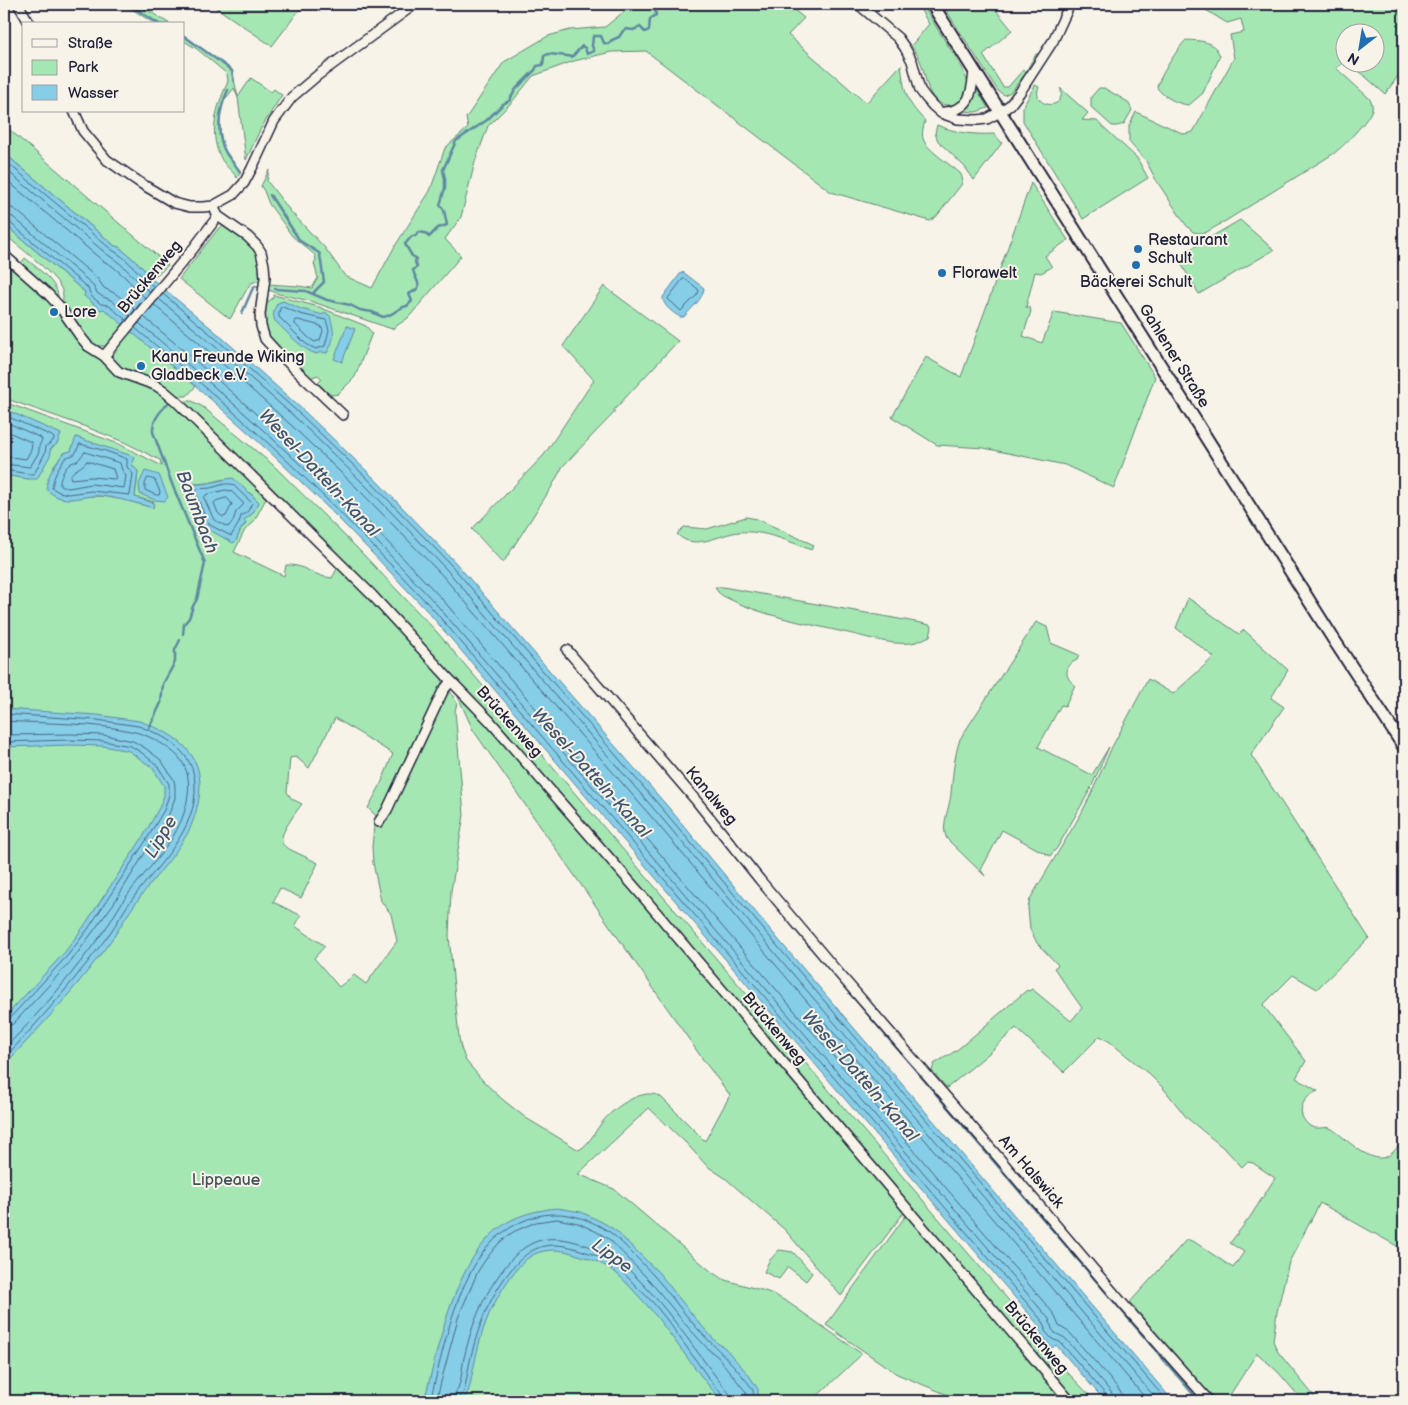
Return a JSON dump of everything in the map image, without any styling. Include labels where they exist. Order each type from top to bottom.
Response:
[{"type":"main road","name":"Gahlener Straße","points":[[932,4],[1320,618],[1404,747]]},
{"type":"street","points":[[18,4],[29,22]]},
{"type":"street","points":[[74,112],[83,131],[107,160],[142,184],[174,203],[203,208],[213,206],[233,195],[244,183],[274,121],[292,97],[318,75],[414,4]]},
{"type":"street","points":[[858,4],[902,43],[912,61],[920,90],[926,98],[941,112],[958,118],[977,120],[987,118],[1010,105],[1053,41],[1070,4]]},
{"type":"street","points":[[941,112],[961,108],[969,99],[973,89],[974,71]]},
{"type":"street","points":[[213,206],[218,216],[248,237],[261,252],[265,278],[260,314],[261,326],[266,339],[276,351],[343,415]]},
{"type":"street","name":"Brückenweg","points":[[104,356],[218,216]]},
{"type":"street","name":"Brückenweg","points":[[4,256],[60,307],[88,346],[104,356],[119,372],[155,385],[176,401],[372,595],[488,720],[639,892],[1070,1401]]},
{"type":"street","name":"Kanalweg","points":[[566,650],[694,798],[830,963]]},
{"type":"street","points":[[379,822],[387,810],[443,691],[451,681]]},
{"type":"street","name":"Am Halswick","points":[[830,963],[1123,1304],[1209,1401]]},
{"type":"green space","points":[[124,4],[138,4],[167,22],[152,22]]},
{"type":"green space","points":[[211,4],[304,4],[272,46]]},
{"type":"green space","points":[[633,4],[787,4],[804,18],[788,35],[866,103],[901,65],[907,96],[913,107],[925,121],[922,134],[926,145],[960,173],[962,176],[961,185],[936,217],[930,221],[831,192],[646,51],[611,52],[574,61],[533,76],[512,102],[488,126],[475,162],[461,217],[445,239],[461,256],[408,318],[392,329],[310,301],[266,289],[267,284],[312,288],[318,278],[314,263],[316,260],[315,255],[292,236],[269,204],[261,186],[269,170],[267,181],[291,212],[325,248],[345,276],[372,288],[395,246],[430,191],[445,148],[468,128],[466,118],[504,62],[548,36],[570,30],[605,27]]},
{"type":"green space","points":[[917,4],[922,4],[962,68],[969,85],[967,95],[955,104],[942,104],[932,97],[920,61],[911,46],[929,24]]},
{"type":"green space","points":[[942,4],[991,4],[1012,30],[983,55],[1003,87],[1008,87],[1023,70],[1026,71],[1036,54],[1040,55],[1011,92],[1004,95],[998,91]]},
{"type":"green space","points":[[1196,4],[1404,4],[1404,68],[1385,94],[1360,72],[1386,72],[1386,22],[1336,22],[1336,72],[1340,72],[1369,98],[1372,106],[1370,114],[1343,146],[1333,154],[1205,233],[1193,232],[1186,225],[1156,180],[1146,161],[1129,142],[1129,126],[1136,112],[1184,134],[1193,132],[1234,58],[1230,35],[1244,32],[1241,19],[1227,23]]},
{"type":"green space","points":[[185,36],[232,71],[238,97],[251,78],[271,92],[274,89],[282,95],[261,128],[246,160],[238,98],[234,88],[223,102],[220,115],[220,130],[223,147],[229,158],[241,171],[237,178],[222,160],[215,141],[215,122],[228,80],[227,74],[185,42]]},
{"type":"green space","points":[[1186,40],[1202,41],[1211,44],[1220,56],[1203,93],[1189,105],[1171,100],[1157,88],[1169,63]]},
{"type":"green space","points":[[1035,85],[1039,87],[1039,98],[1046,104],[1059,101],[1060,88],[1088,113],[1082,120],[1097,121],[1137,158],[1148,178],[1083,219],[1023,121],[1023,107]]},
{"type":"green space","points":[[976,88],[988,108],[976,112],[962,111]]},
{"type":"green space","points":[[1099,88],[1104,88],[1128,102],[1132,110],[1124,124],[1112,126],[1091,107],[1091,97]]},
{"type":"green space","points":[[4,125],[168,265],[151,278],[140,265],[119,247],[115,246],[4,153]]},
{"type":"green space","points":[[937,125],[965,133],[994,134],[1002,143],[974,180],[965,167],[938,141],[935,133]]},
{"type":"green space","points":[[1031,183],[1068,240],[1045,256],[1052,267],[1041,273],[1035,272],[1026,307],[1030,308],[1031,311],[1023,336],[1042,343],[1054,312],[1121,323],[1155,377],[1114,488],[1065,465],[984,448],[937,445],[892,417],[926,357],[961,377]]},
{"type":"green space","points":[[1240,220],[1274,250],[1199,294],[1177,257]]},
{"type":"green space","points":[[4,224],[124,325],[110,343],[105,346],[92,344],[62,307],[63,293],[57,282],[51,274],[4,234]]},
{"type":"green space","points":[[224,226],[242,237],[253,247],[260,260],[261,269],[261,281],[250,284],[230,319],[179,279],[218,229]]},
{"type":"green space","name":"Lippeaue","points":[[4,258],[47,296],[90,350],[158,389],[268,495],[253,523],[245,530],[234,552],[284,576],[286,565],[291,565],[332,578],[339,565],[442,677],[442,686],[450,691],[457,703],[455,711],[464,815],[451,891],[449,936],[459,1038],[466,1061],[502,1099],[526,1118],[579,1150],[587,1144],[604,1120],[615,1109],[638,1096],[646,1094],[654,1094],[661,1097],[705,1141],[730,1095],[704,1061],[473,730],[454,688],[492,727],[607,860],[905,1211],[841,1296],[785,1230],[725,1178],[707,1166],[649,1108],[578,1174],[614,1189],[713,1273],[725,1280],[775,1295],[862,1354],[812,1401],[4,1401],[4,475],[29,479],[61,435],[4,409],[4,402],[119,444],[162,466],[160,460],[124,442],[4,398]],"holes":[[[77,437],[138,472],[135,497],[154,502],[153,508],[108,497],[90,496],[69,499],[47,483],[54,465],[64,453],[71,451]],[[224,479],[250,493],[258,501],[250,516],[244,519],[246,524],[241,529],[236,541],[193,484],[209,483]],[[335,718],[393,754],[380,786],[368,808],[376,816],[373,823],[372,847],[373,863],[381,901],[391,914],[397,941],[366,984],[354,975],[339,987],[314,958],[325,946],[295,926],[300,915],[273,902],[280,888],[301,898],[318,863],[287,848],[283,845],[282,841],[285,830],[302,804],[292,799],[287,792],[290,758],[296,757],[309,768]]]},
{"type":"green space","points":[[25,258],[51,282],[58,293],[58,299],[19,266]]},
{"type":"green space","points":[[604,286],[678,341],[614,410],[614,413],[563,466],[503,563],[472,529],[544,455],[594,380],[563,346]]},
{"type":"green space","points":[[274,295],[319,307],[366,326],[372,333],[355,377],[338,394],[329,394],[318,383],[322,379],[318,375],[310,378],[270,339],[264,322],[264,313],[266,303]]},
{"type":"green space","points":[[129,329],[196,386],[187,396],[175,396],[123,371],[113,359],[112,350]]},
{"type":"green space","points":[[181,401],[192,401],[203,407],[273,465],[359,550],[436,631],[1016,1309],[1046,1350],[1095,1401],[1075,1401],[493,721]]},
{"type":"green space","points":[[746,517],[757,519],[814,545],[811,550],[776,537],[748,532],[731,533],[699,542],[691,542],[677,534],[684,527],[707,529]]},
{"type":"green space","points":[[715,587],[921,623],[930,625],[932,628],[930,636],[916,642],[882,641],[768,614],[723,596]]},
{"type":"green space","points":[[1188,598],[1239,634],[1244,630],[1288,670],[1271,698],[1284,707],[1251,755],[1369,938],[1317,989],[1293,975],[1263,1005],[1306,1061],[1296,1078],[1318,1091],[1304,1102],[1301,1111],[1302,1116],[1310,1126],[1332,1129],[1362,1152],[1375,1157],[1389,1156],[1404,1138],[1404,1250],[1320,1203],[1289,1262],[1277,1312],[1273,1341],[1278,1352],[1318,1401],[1303,1401],[1278,1372],[1257,1353],[1226,1401],[1216,1401],[1130,1303],[1187,1239],[1233,1268],[1244,1252],[1230,1243],[1250,1217],[1275,1178],[1253,1163],[1247,1162],[1242,1167],[1226,1150],[1187,1118],[1150,1075],[1100,1036],[1064,1072],[1016,1028],[947,1088],[932,1071],[934,1064],[957,1050],[1027,990],[1032,989],[1071,1021],[1082,1008],[1054,968],[1058,965],[1037,943],[1030,929],[1028,908],[1030,899],[1081,814],[1112,747],[1148,679],[1173,694],[1214,657],[1176,628]]},
{"type":"green space","points":[[1036,622],[1047,627],[1051,643],[1079,655],[1067,671],[1071,682],[1075,685],[1065,706],[1061,705],[1038,747],[1092,775],[1109,747],[1090,790],[1057,848],[1050,856],[1002,830],[981,870],[985,876],[947,839],[945,834],[945,822],[956,752],[960,739]]},
{"type":"green space","points":[[907,1214],[1067,1401],[959,1401],[897,1374],[826,1325]]},
{"type":"green space","points":[[779,1250],[793,1252],[812,1273],[806,1281],[788,1267],[779,1279],[764,1272],[769,1261]]},
{"type":"water","name":"Wesel-Datteln-Kanal","points":[[4,153],[140,265],[151,278],[217,333],[304,411],[372,476],[455,562],[669,808],[783,945],[1173,1401],[1105,1401],[1056,1345],[1052,1348],[1038,1330],[1040,1327],[428,612],[331,511],[251,435],[104,309],[101,310],[84,296],[85,292],[4,224]]},
{"type":"water","points":[[683,272],[704,288],[696,304],[684,317],[680,317],[666,306],[663,297]]},
{"type":"water","points":[[283,301],[301,309],[323,315],[325,312],[330,316],[333,334],[332,343],[327,353],[321,352],[317,354],[306,349],[275,321],[275,309],[278,303]]},
{"type":"water","points":[[347,326],[355,329],[342,362],[334,359]]},
{"type":"water","points":[[4,409],[61,434],[57,444],[50,449],[51,454],[37,479],[4,475]]},
{"type":"water","points":[[76,437],[135,457],[132,465],[138,471],[135,497],[154,503],[153,508],[100,496],[63,499],[48,491],[47,482],[51,471],[64,453],[71,451]]},
{"type":"water","points":[[145,471],[159,475],[168,497],[165,501],[155,500],[140,494],[139,484]]},
{"type":"water","points":[[233,478],[259,503],[252,514],[244,520],[246,523],[233,543],[206,528],[188,489],[192,484]]},
{"type":"water","name":"Lippe","points":[[4,709],[97,715],[139,721],[167,733],[188,750],[195,760],[199,773],[200,787],[198,804],[192,822],[179,847],[76,986],[4,1065],[4,1018],[65,952],[84,926],[143,837],[164,796],[164,786],[153,768],[129,751],[103,746],[4,747]]},
{"type":"water","name":"Lippe","points":[[557,1208],[581,1212],[615,1230],[659,1273],[717,1343],[724,1347],[748,1374],[758,1389],[758,1396],[762,1401],[722,1401],[646,1304],[619,1276],[609,1268],[590,1259],[568,1252],[552,1250],[537,1253],[523,1262],[500,1293],[486,1322],[469,1389],[462,1401],[424,1401],[451,1304],[473,1257],[488,1238],[506,1223],[530,1213]]},
{"type":"waterway","points":[[128,4],[156,22]]},
{"type":"waterway","name":"Baumbach","points":[[275,289],[306,291],[327,300],[350,305],[383,317],[407,306],[412,301],[409,294],[419,286],[413,270],[417,267],[416,258],[412,256],[405,244],[412,236],[419,232],[425,233],[429,237],[438,228],[447,225],[444,210],[440,205],[445,188],[443,170],[456,141],[487,120],[503,104],[509,101],[516,89],[537,66],[543,65],[544,56],[548,54],[572,57],[582,46],[587,54],[594,51],[592,46],[593,36],[601,36],[604,43],[608,44],[619,37],[626,29],[633,30],[640,27],[645,32],[649,30],[650,19],[656,15],[654,4]]},
{"type":"waterway","points":[[185,37],[230,69],[234,82]]},
{"type":"waterway","points":[[228,90],[222,105],[220,138],[226,153],[240,172]]},
{"type":"waterway","points":[[270,195],[300,241],[320,255],[324,282],[313,294]]},
{"type":"waterway","name":"Baumbach","points":[[242,313],[252,290],[255,286],[259,287]]},
{"type":"waterway","name":"Baumbach","points":[[168,403],[155,420],[153,432],[172,484],[205,563],[197,599],[189,618],[184,624],[183,634]]},
{"type":"waterway","name":"Baumbach","points":[[149,728],[161,703],[163,684],[175,662],[175,650],[180,640]]},
{"type":"waterway","points":[[706,820],[805,941],[1199,1401]]},
{"type":"place","name":"Restaurant Schult","points":[[1138,249]]},
{"type":"place","name":"Bäckerei Schult","points":[[1136,265]]},
{"type":"place","name":"Florawelt","points":[[942,273]]},
{"type":"place","name":"Lore","points":[[54,312]]},
{"type":"place","name":"Kanu Freunde Wiking Gladbeck e.V.","points":[[141,366]]}]
